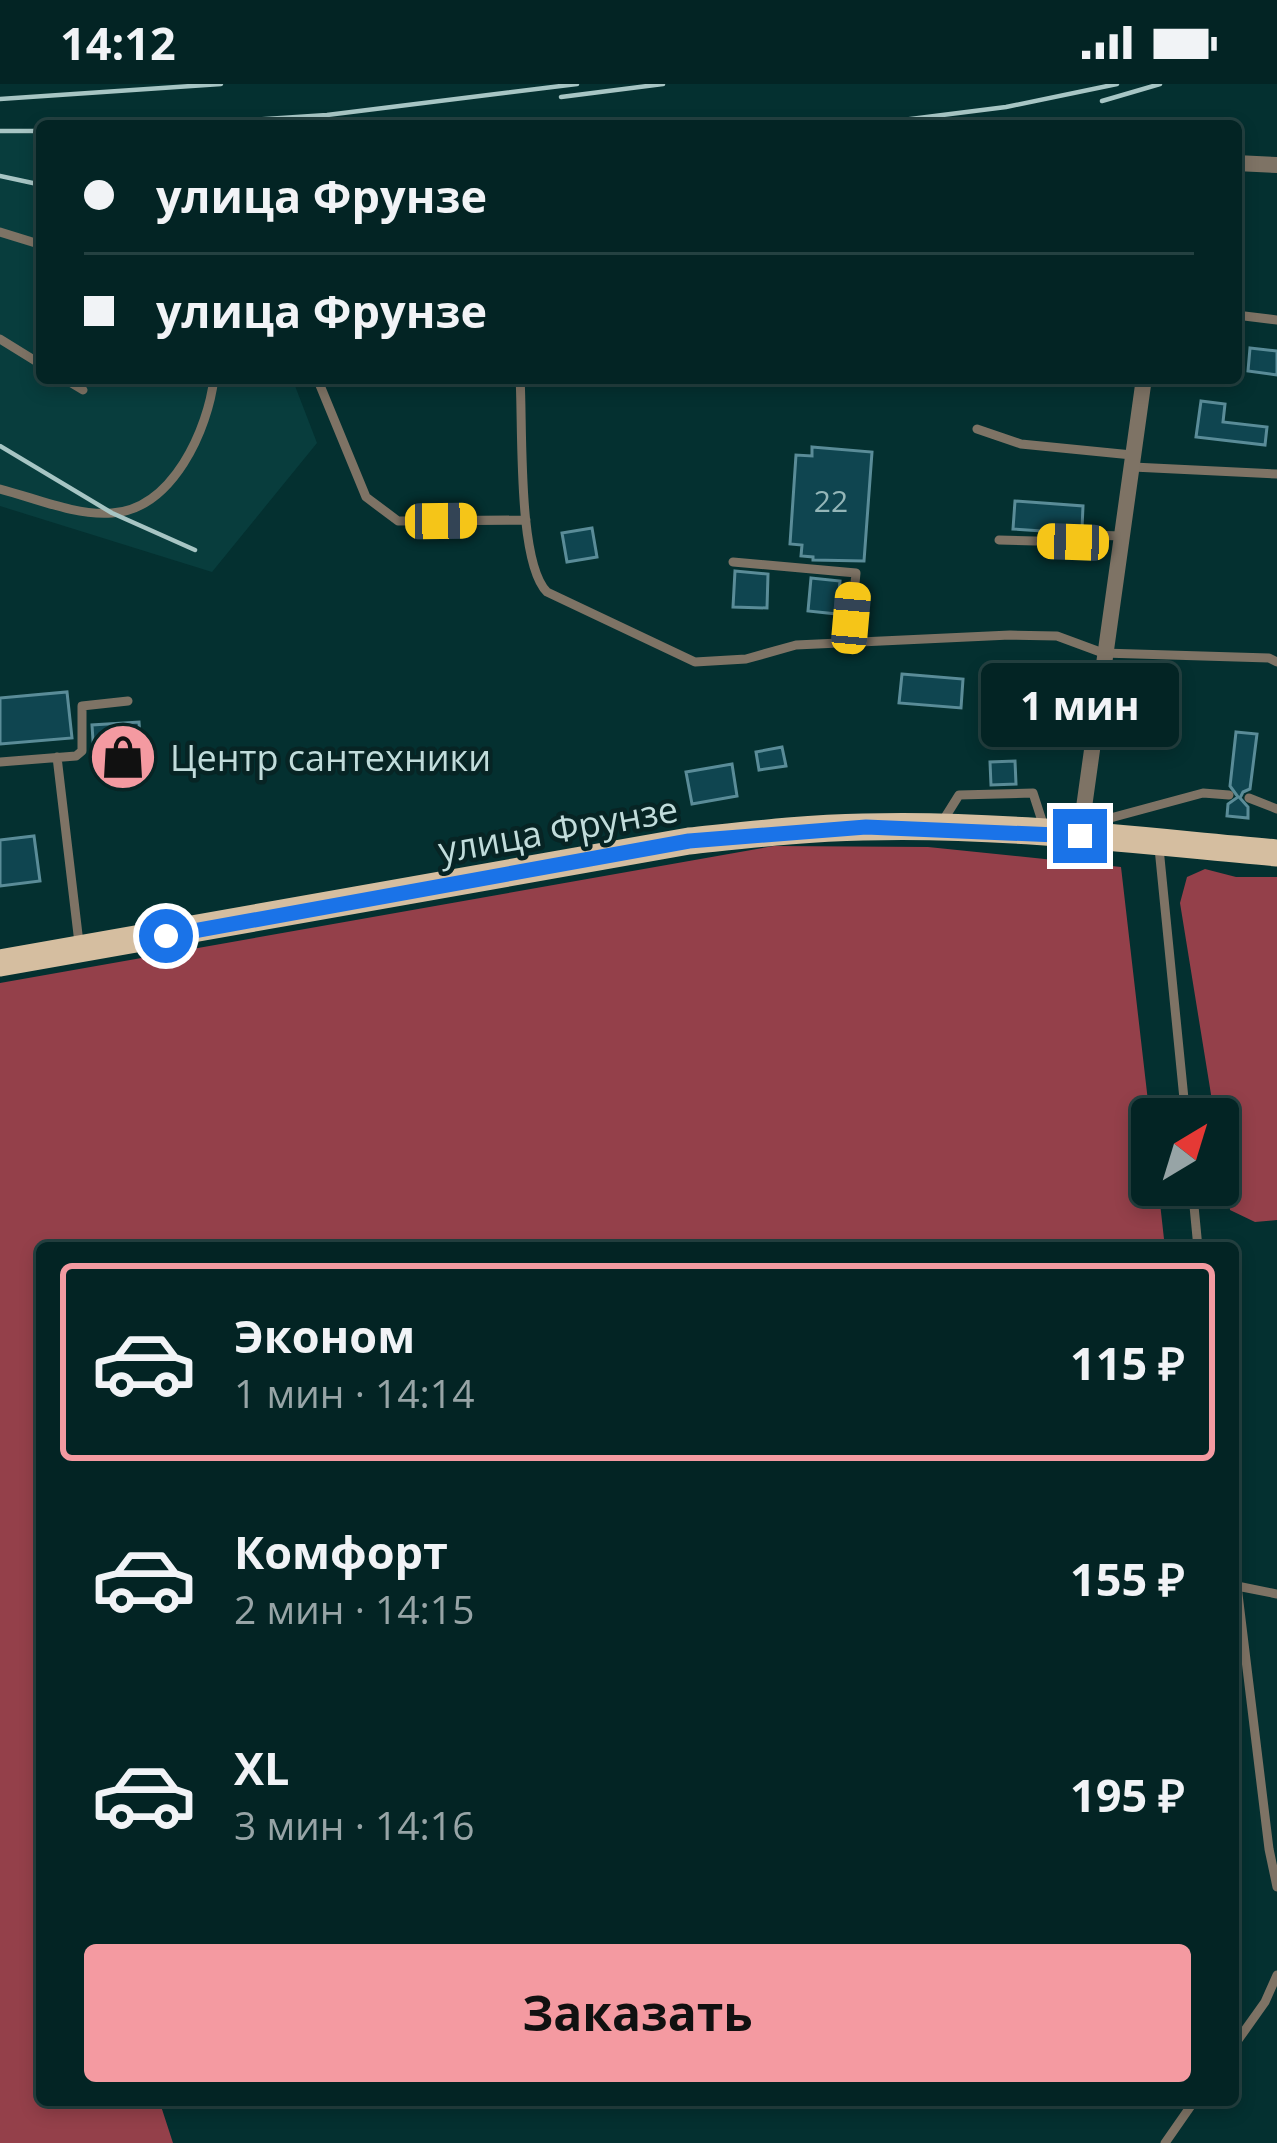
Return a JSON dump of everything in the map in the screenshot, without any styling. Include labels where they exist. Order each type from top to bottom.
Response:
[{"type":"main road","name":"улица Фрунзе","points":[[0,963],[689,841],[866,827],[1046,833],[1277,853]]},
{"type":"street","points":[[1242,163],[1277,165]]},
{"type":"street","points":[[1080,836],[1143,384]]},
{"type":"lane","points":[[0,232],[36,243]]},
{"type":"lane","points":[[1242,316],[1277,320]]},
{"type":"lane","points":[[0,339],[36,361]]},
{"type":"lane","points":[[73,384],[83,390]]},
{"type":"lane","points":[[0,489],[91,512],[115,513],[134,507],[153,496],[191,450],[211,404],[213,384]]},
{"type":"lane","points":[[319,384],[366,497],[398,521],[526,520]]},
{"type":"lane","points":[[520,384],[526,520],[537,582],[548,592],[695,662],[746,659],[796,645],[1057,636],[1103,652],[1277,662]]},
{"type":"lane","points":[[977,429],[1021,444],[1132,461],[1277,474]]},
{"type":"lane","points":[[999,540],[1073,542],[1093,535],[1120,536]]},
{"type":"lane","points":[[733,562],[856,573],[849,642]]},
{"type":"lane","points":[[0,762],[82,751],[82,706],[128,700]]},
{"type":"lane","points":[[56,757],[80,951]]},
{"type":"lane","points":[[938,829],[959,794],[1033,793],[1046,833]]},
{"type":"lane","points":[[1080,836],[1103,820],[1203,793],[1229,795]]},
{"type":"lane","points":[[1249,798],[1277,808]]},
{"type":"lane","points":[[1158,843],[1184,1098]]},
{"type":"lane","points":[[1194,1206],[1197,1242]]},
{"type":"lane","points":[[1239,1586],[1277,1594]]},
{"type":"lane","points":[[1239,1600],[1277,1887]]},
{"type":"lane","points":[[1239,2039],[1277,1975]]},
{"type":"lane","points":[[1165,2143],[1191,2106]]},
{"type":"shaded area","points":[[0,133],[36,134],[36,384],[294,384],[317,443],[212,572],[0,506]]},
{"type":"shaded area","points":[[774,846],[928,847],[1121,867],[1148,1098],[1131,1098],[1131,1206],[1160,1206],[1164,1242],[36,1242],[36,2106],[161,2106],[173,2143],[0,2143],[0,983]]},
{"type":"shaded area","points":[[1205,869],[1236,877],[1277,877],[1277,1220],[1255,1222],[1230,1210],[1229,1206],[1239,1206],[1239,1098],[1212,1098],[1180,903],[1187,877]]},
{"type":"building","points":[[1250,348],[1277,351],[1277,375],[1248,371]]},
{"type":"building","points":[[1201,401],[1225,404],[1223,422],[1267,427],[1265,445],[1196,437]]},
{"type":"building","points":[[812,447],[872,452],[864,561],[813,560],[801,556],[802,545],[790,544],[796,455],[812,456]]},
{"type":"building","points":[[1015,501],[1083,506],[1082,529],[1072,533],[1013,529]]},
{"type":"building","points":[[592,528],[597,557],[567,562],[562,533]]},
{"type":"building","points":[[735,571],[768,574],[767,608],[733,607]]},
{"type":"building","points":[[811,578],[840,581],[837,614],[808,611]]},
{"type":"building","points":[[902,674],[963,679],[961,708],[899,703]]},
{"type":"building","points":[[67,692],[72,738],[0,744],[0,698]]},
{"type":"building","points":[[139,722],[142,769],[95,772],[92,725]]},
{"type":"building","points":[[1236,732],[1257,734],[1250,789],[1240,798],[1248,807],[1248,818],[1227,816],[1228,804],[1238,797],[1230,786]]},
{"type":"building","points":[[782,747],[786,766],[759,770],[756,752]]},
{"type":"building","points":[[1015,761],[1016,784],[991,785],[990,762]]},
{"type":"building","points":[[732,764],[737,796],[692,804],[686,772]]},
{"type":"building","points":[[34,836],[40,881],[0,886],[0,840]]},
{"type":"railway","points":[[0,99],[221,84]]},
{"type":"railway","points":[[249,120],[577,84]]},
{"type":"railway","points":[[561,97],[663,84]]},
{"type":"railway","points":[[903,120],[1006,107],[1117,84]]},
{"type":"railway","points":[[1102,101],[1160,84]]},
{"type":"railway","points":[[0,131],[36,131]]},
{"type":"railway","points":[[0,176],[36,184]]},
{"type":"railway","points":[[0,446],[112,513],[195,550]]},
{"type":"place","name":"Центр сантехники","points":[[123,757]]},
{"type":"route","points":[[166,936],[689,841],[770,832],[866,827],[1080,836]]}]
